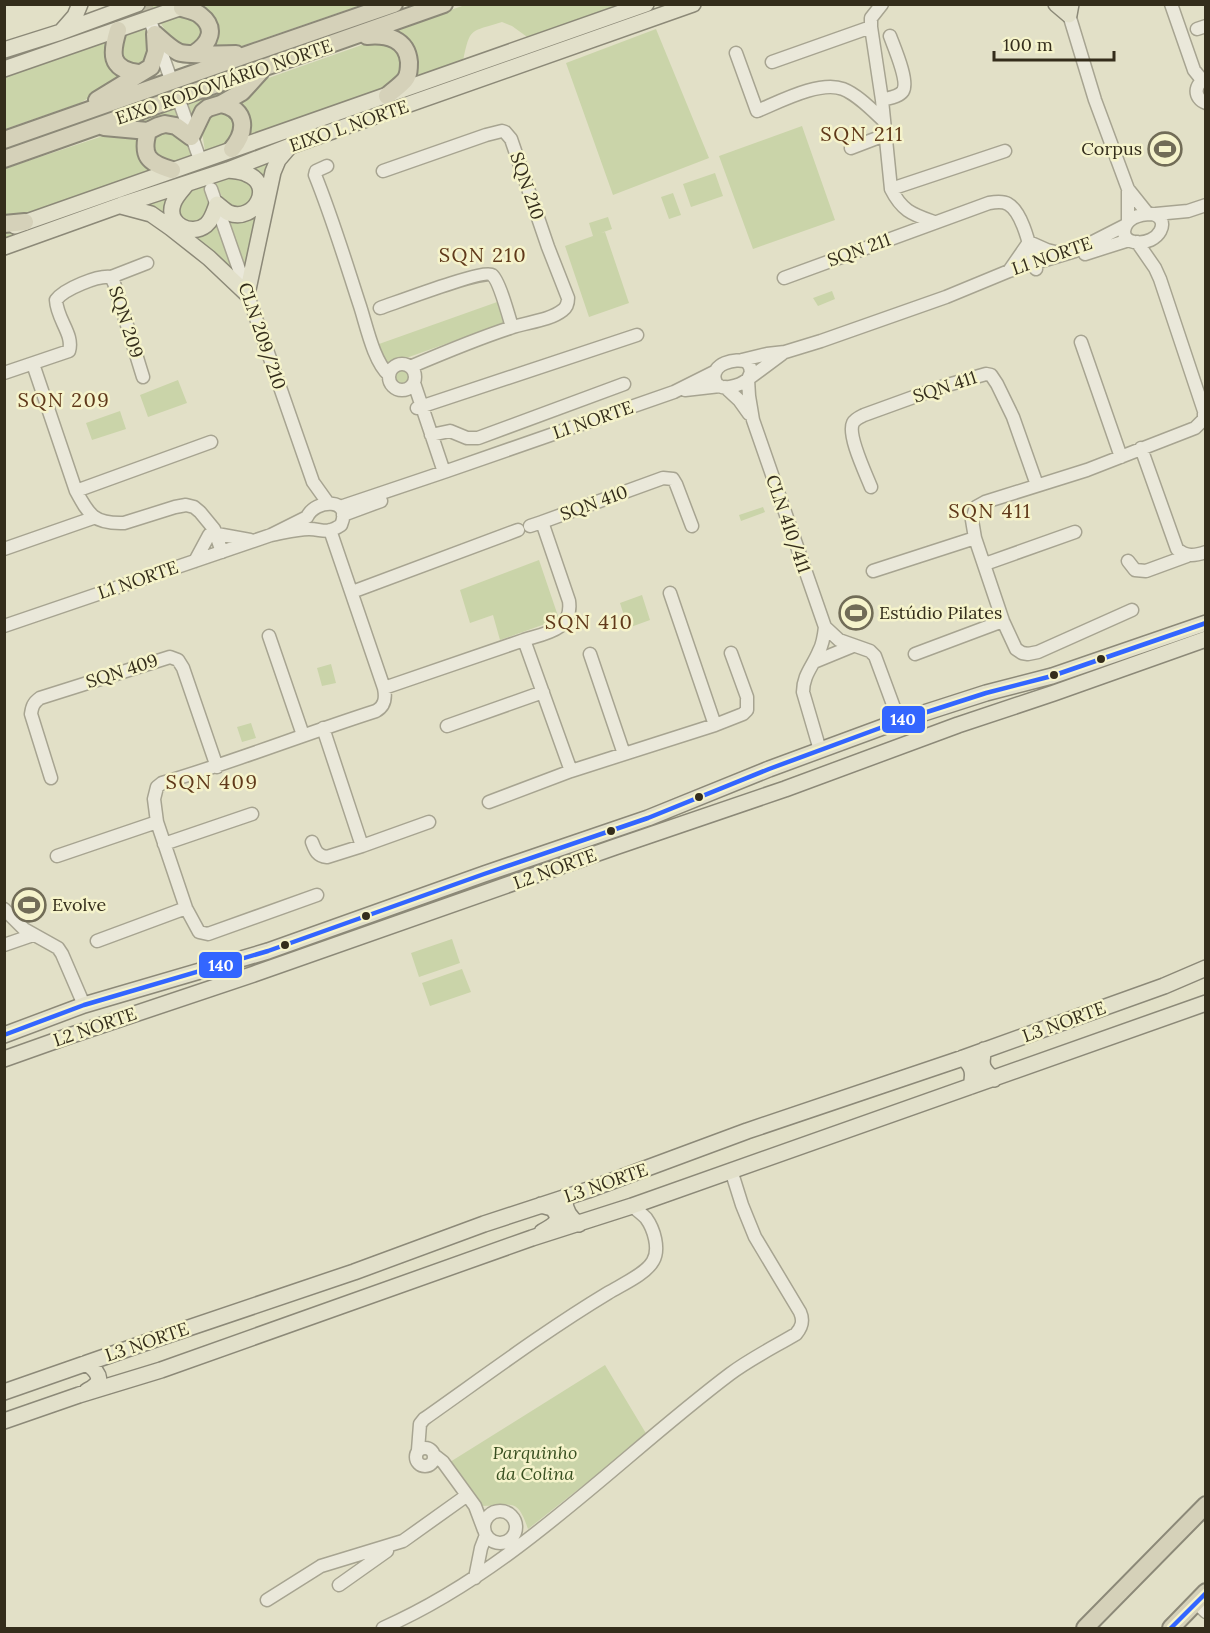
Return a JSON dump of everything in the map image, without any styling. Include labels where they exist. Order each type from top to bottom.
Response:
[{"type":"highway","points":[[362,16],[379,4]]},
{"type":"highway","name":"EIXO RODOVIÁRIO NORTE","points":[[5,140],[394,4]]},
{"type":"highway","name":"EIXO RODOVIÁRIO NORTE","points":[[4,159],[444,4]]},
{"type":"highway","points":[[154,30],[179,53],[188,55],[205,47],[210,31],[208,23],[187,6]]},
{"type":"highway","points":[[118,30],[113,48],[116,63],[125,71],[138,73]]},
{"type":"highway","points":[[70,116],[151,67],[156,52],[154,30]]},
{"type":"highway","points":[[351,37],[376,35],[390,37],[404,46],[408,56],[408,73],[405,80],[387,96]]},
{"type":"highway","points":[[195,53],[249,54]]},
{"type":"highway","points":[[98,126],[148,131],[165,124],[176,126],[192,137],[203,112],[242,92],[263,69]]},
{"type":"highway","points":[[221,104],[230,105],[237,111],[243,125],[242,134],[232,149]]},
{"type":"highway","points":[[148,131],[145,146],[150,160],[172,170]]},
{"type":"highway","points":[[4,224],[25,222]]},
{"type":"highway","points":[[1085,1629],[1206,1505]]},
{"type":"highway","points":[[1171,1629],[1202,1602]]},
{"type":"main road","points":[[61,32],[75,16],[80,4]]},
{"type":"main road","points":[[107,4],[130,7]]},
{"type":"main road","name":"EIXO L NORTE","points":[[4,230],[646,4]]},
{"type":"main road","name":"EIXO L NORTE","points":[[4,247],[121,205],[186,185],[693,4]]},
{"type":"main road","points":[[1056,4],[1068,8]]},
{"type":"main road","points":[[4,69],[187,6]]},
{"type":"main road","points":[[4,50],[130,7]]},
{"type":"main road","points":[[247,294],[273,172],[278,160],[290,146]]},
{"type":"main road","points":[[186,185],[172,204],[172,215],[180,227],[190,230],[207,224],[217,204],[228,213],[249,211],[259,202],[261,191],[255,179],[248,174],[228,170]]},
{"type":"main road","points":[[121,205],[151,214],[171,228],[209,258],[247,294]]},
{"type":"main road","name":"L2 NORTE","points":[[4,1035],[84,1005],[268,951],[648,818],[769,769],[899,721],[1045,678],[1206,623]]},
{"type":"main road","name":"L2 NORTE","points":[[4,1059],[776,792],[958,725],[1206,639]]},
{"type":"main road","points":[[954,703],[958,714],[958,725]]},
{"type":"main road","points":[[769,769],[771,784],[776,792]]},
{"type":"main road","name":"L3 NORTE","points":[[4,1392],[609,1183],[817,1107],[963,1058],[1164,986],[1206,968]]},
{"type":"main road","points":[[132,990],[140,999],[141,1011]]},
{"type":"main road","name":"L3 NORTE","points":[[4,1421],[161,1370],[1206,1003]]},
{"type":"main road","points":[[984,1050],[983,1068],[994,1079]]},
{"type":"main road","points":[[963,1058],[973,1070],[971,1086]]},
{"type":"main road","points":[[565,1197],[567,1212],[579,1224]]},
{"type":"main road","points":[[532,1238],[554,1225],[556,1221],[552,1208],[542,1205]]},
{"type":"main road","points":[[265,1303],[262,1313],[270,1330]]},
{"type":"main road","points":[[79,1395],[98,1384],[98,1373],[87,1363]]},
{"type":"street","points":[[882,4],[872,18],[871,27],[882,100],[891,189],[1005,151]]},
{"type":"street","points":[[1171,4],[1194,70],[1204,80],[1197,87],[1196,95],[1206,103]]},
{"type":"street","points":[[1068,8],[1095,100],[1128,189],[1152,214],[1161,219],[1157,235],[1155,268]]},
{"type":"street","points":[[772,62],[871,27]]},
{"type":"street","points":[[154,30],[169,74]]},
{"type":"street","points":[[882,100],[898,96],[905,84],[890,36]]},
{"type":"street","points":[[736,53],[757,111],[813,89],[834,87],[853,95],[884,121]]},
{"type":"street","points":[[181,106],[198,154]]},
{"type":"street","name":"SQN 210","points":[[382,171],[497,132],[509,134],[568,298],[568,304],[564,310],[557,314],[470,342],[410,367]]},
{"type":"street","points":[[851,148],[885,135]]},
{"type":"street","points":[[327,166],[316,171],[315,175],[326,200],[372,342],[391,383],[421,410]]},
{"type":"street","name":"CLN 209/210","points":[[212,189],[313,482],[311,518]]},
{"type":"street","name":"SQN 211","points":[[891,189],[897,202],[904,208],[934,222]]},
{"type":"street","points":[[1128,189],[1124,234],[1133,241],[1161,279],[1201,390],[1204,419],[1195,428],[1121,457],[985,502],[976,507],[972,520],[975,538],[1003,621],[1016,649],[1022,653],[1038,652],[1132,610]]},
{"type":"street","name":"SQN 211","points":[[784,278],[934,222],[989,203],[1004,202],[1015,210],[1029,242],[1035,267]]},
{"type":"street","points":[[1152,214],[1188,211],[1206,205]]},
{"type":"street","points":[[1157,235],[1188,211]]},
{"type":"street","name":"L1 NORTE","points":[[946,297],[992,285],[1094,243],[1137,216],[1152,214]]},
{"type":"street","name":"L1 NORTE","points":[[742,360],[785,352],[946,297],[1009,271],[1035,267],[1157,235]]},
{"type":"street","points":[[1009,271],[1029,242],[1047,250],[1065,254]]},
{"type":"street","points":[[111,277],[147,263]]},
{"type":"street","points":[[380,308],[487,273],[492,274],[497,282],[512,327]]},
{"type":"street","name":"SQN 209","points":[[4,373],[66,353],[70,347],[69,337],[57,310],[56,300],[100,276],[111,277],[143,377]]},
{"type":"street","points":[[421,410],[637,335]]},
{"type":"street","points":[[1081,342],[1121,457]]},
{"type":"street","name":"L1 NORTE","points":[[749,378],[785,352]]},
{"type":"street","points":[[730,360],[742,360],[750,367],[749,378],[740,385],[722,387],[714,380],[716,371],[725,363],[730,360]]},
{"type":"street","points":[[33,364],[76,491],[85,509],[93,518]]},
{"type":"street","points":[[389,375],[393,368],[403,364],[410,367],[414,373],[414,383],[421,410],[444,472]]},
{"type":"street","name":"L1 NORTE","points":[[4,626],[271,535],[337,508],[427,483],[444,472],[674,392],[716,371]]},
{"type":"street","name":"SQN 411","points":[[871,488],[853,439],[851,430],[855,421],[864,414],[986,374],[994,378],[1001,392],[1037,485]]},
{"type":"street","name":"CLN 410/411","points":[[749,378],[749,403],[753,420],[825,627]]},
{"type":"street","points":[[401,390],[409,388],[414,383]]},
{"type":"street","name":"L1 NORTE","points":[[431,435],[450,431],[467,438],[477,438],[624,384]]},
{"type":"street","name":"L1 NORTE","points":[[674,392],[722,387]]},
{"type":"street","name":"CLN 410/411","points":[[722,387],[739,400],[753,420]]},
{"type":"street","points":[[76,491],[211,442]]},
{"type":"street","points":[[1141,448],[1177,549],[1187,556]]},
{"type":"street","name":"SQN 410","points":[[352,592],[663,478],[673,479],[692,526]]},
{"type":"street","name":"CLN 209/210","points":[[313,482],[337,508]]},
{"type":"street","points":[[4,549],[93,518],[124,523],[186,505],[200,512],[211,531],[218,553]]},
{"type":"street","points":[[311,518],[319,531],[330,531],[341,525],[337,508]]},
{"type":"street","name":"SQN 410","points":[[384,688],[558,628],[567,621],[569,601],[530,526]]},
{"type":"street","points":[[211,531],[254,540]]},
{"type":"street","points":[[195,561],[211,531]]},
{"type":"street","points":[[317,895],[208,934],[199,932],[186,908],[164,844],[157,822],[154,799],[157,788],[162,783],[217,767],[379,710],[385,701],[384,688],[330,531]]},
{"type":"street","points":[[985,564],[1075,532]]},
{"type":"street","points":[[873,572],[975,538]]},
{"type":"street","points":[[1128,561],[1135,570],[1146,571],[1187,556],[1206,552]]},
{"type":"street","points":[[670,593],[715,725]]},
{"type":"street","points":[[915,654],[1003,621]]},
{"type":"street","points":[[825,627],[839,640],[870,651],[878,660],[899,721]]},
{"type":"street","points":[[820,750],[803,692],[804,679],[822,645],[825,627]]},
{"type":"street","points":[[269,636],[303,735]]},
{"type":"street","points":[[524,640],[571,771]]},
{"type":"street","points":[[814,662],[853,646]]},
{"type":"street","points":[[489,802],[571,771],[737,718],[747,710],[747,697],[731,653]]},
{"type":"street","points":[[590,654],[624,754]]},
{"type":"street","name":"SQN 409","points":[[51,778],[31,714],[35,702],[40,698],[171,657],[181,664],[217,767]]},
{"type":"street","points":[[447,726],[543,692]]},
{"type":"street","points":[[323,728],[362,846]]},
{"type":"street","points":[[164,844],[252,814]]},
{"type":"street","points":[[57,856],[157,822]]},
{"type":"street","points":[[312,842],[315,851],[321,856],[335,855],[429,822]]},
{"type":"street","points":[[97,941],[186,908]]},
{"type":"street","points":[[4,909],[15,922],[33,935],[58,948],[84,1005]]},
{"type":"street","points":[[4,945],[33,935]]},
{"type":"street","points":[[383,1629],[432,1605],[475,1578],[528,1539],[731,1373],[796,1334],[801,1328],[800,1312],[755,1237],[731,1170]]},
{"type":"street","points":[[431,1457],[422,1465],[417,1462],[416,1457],[420,1424],[426,1417],[558,1324],[636,1276],[653,1262],[656,1244],[654,1234],[645,1217],[632,1206]]},
{"type":"street","points":[[420,1424],[431,1457],[453,1476],[475,1506],[485,1532],[494,1542],[504,1543],[513,1537],[516,1527],[513,1517],[504,1512],[495,1512],[475,1506]]},
{"type":"street","points":[[339,1585],[466,1496]]},
{"type":"street","points":[[475,1578],[485,1532],[484,1526],[487,1518],[495,1512]]},
{"type":"street","points":[[515,1532],[528,1539]]},
{"type":"street","points":[[267,1600],[321,1566],[395,1545]]},
{"type":"green space","points":[[211,4],[361,5],[230,50],[206,50],[198,9]]},
{"type":"green space","points":[[154,5],[172,5],[5,63],[4,57]]},
{"type":"green space","points":[[465,5],[638,5],[530,39],[502,22],[477,30],[470,36],[463,61],[405,86],[412,75],[387,32]]},
{"type":"green space","points":[[665,5],[682,5],[5,241],[4,235]]},
{"type":"green space","points":[[184,14],[206,28],[193,50],[172,41],[160,22]]},
{"type":"green space","points":[[150,25],[154,50],[143,67],[121,64],[122,37]]},
{"type":"green space","points":[[656,29],[709,158],[613,195],[566,63]]},
{"type":"green space","points":[[112,39],[128,75],[80,103],[5,129],[4,77]]},
{"type":"green space","points":[[373,41],[395,44],[404,69],[391,86],[243,139],[235,106],[260,81]]},
{"type":"green space","points":[[246,81],[195,126],[187,101]]},
{"type":"green space","points":[[178,104],[187,129],[122,124]]},
{"type":"green space","points":[[215,109],[238,118],[232,142],[205,151],[202,132],[204,118]]},
{"type":"green space","points":[[802,126],[835,220],[753,249],[719,156]]},
{"type":"green space","points":[[177,129],[196,155],[173,163],[152,156],[154,132]]},
{"type":"green space","points":[[115,132],[145,134],[158,169],[5,220],[4,169]]},
{"type":"green space","points":[[281,155],[249,279],[226,213],[261,203],[246,169]]},
{"type":"green space","points":[[715,173],[723,196],[691,207],[683,184]]},
{"type":"green space","points":[[238,174],[257,191],[243,210],[226,205],[215,182]]},
{"type":"green space","points":[[207,185],[212,208],[200,225],[180,219],[176,205],[189,191]]},
{"type":"green space","points":[[673,193],[681,215],[669,219],[661,197]]},
{"type":"green space","points":[[174,195],[185,231],[217,216],[240,281],[138,205]]},
{"type":"green space","points":[[608,217],[612,229],[601,233],[605,232],[629,303],[589,317],[565,246],[593,236],[589,223]]},
{"type":"green space","points":[[832,291],[835,299],[818,306],[813,298]]},
{"type":"green space","points":[[500,301],[507,322],[395,362],[384,360],[379,344]]},
{"type":"green space","points":[[405,362],[415,366],[419,376],[415,386],[405,390],[395,386],[391,376],[395,366]]},
{"type":"green space","points":[[178,380],[187,403],[148,417],[140,395]]},
{"type":"green space","points":[[120,411],[126,429],[92,440],[86,423]]},
{"type":"green space","points":[[763,507],[765,512],[741,521],[739,515]]},
{"type":"green space","points":[[539,560],[559,619],[500,640],[493,615],[470,623],[460,590]]},
{"type":"green space","points":[[642,595],[650,620],[628,628],[620,603]]},
{"type":"green space","points":[[331,664],[336,683],[322,686],[317,668]]},
{"type":"green space","points":[[251,723],[256,738],[242,742],[237,727]]},
{"type":"green space","points":[[452,939],[460,963],[419,977],[411,953]]},
{"type":"green space","points":[[462,969],[471,992],[430,1006],[422,983]]},
{"type":"green space","name":"Parquinho da Colina","points":[[605,1365],[647,1435],[528,1529],[517,1508],[508,1505],[483,1506],[450,1462]]},
{"type":"tunnel","points":[[146,4],[152,26]]},
{"type":"transit line","name":"140","points":[[4,1035],[84,1005],[268,951],[648,818],[769,769],[899,721],[986,693],[1052,676],[1206,623]]},
{"type":"transit line","name":"140","points":[[1171,1628],[1206,1593]]},
{"type":"place","name":"Corpus","points":[[1165,149]]},
{"type":"place","name":"Estúdio Pilates","points":[[856,613]]},
{"type":"place","name":"Evolve","points":[[29,905]]},
{"type":"district","name":"SQN 211","points":[[862,134]]},
{"type":"district","name":"SQN 210","points":[[483,255]]},
{"type":"district","name":"SQN 209","points":[[64,400]]},
{"type":"district","name":"SQN 411","points":[[990,511]]},
{"type":"district","name":"SQN 410","points":[[589,622]]},
{"type":"district","name":"SQN 409","points":[[212,782]]}]
